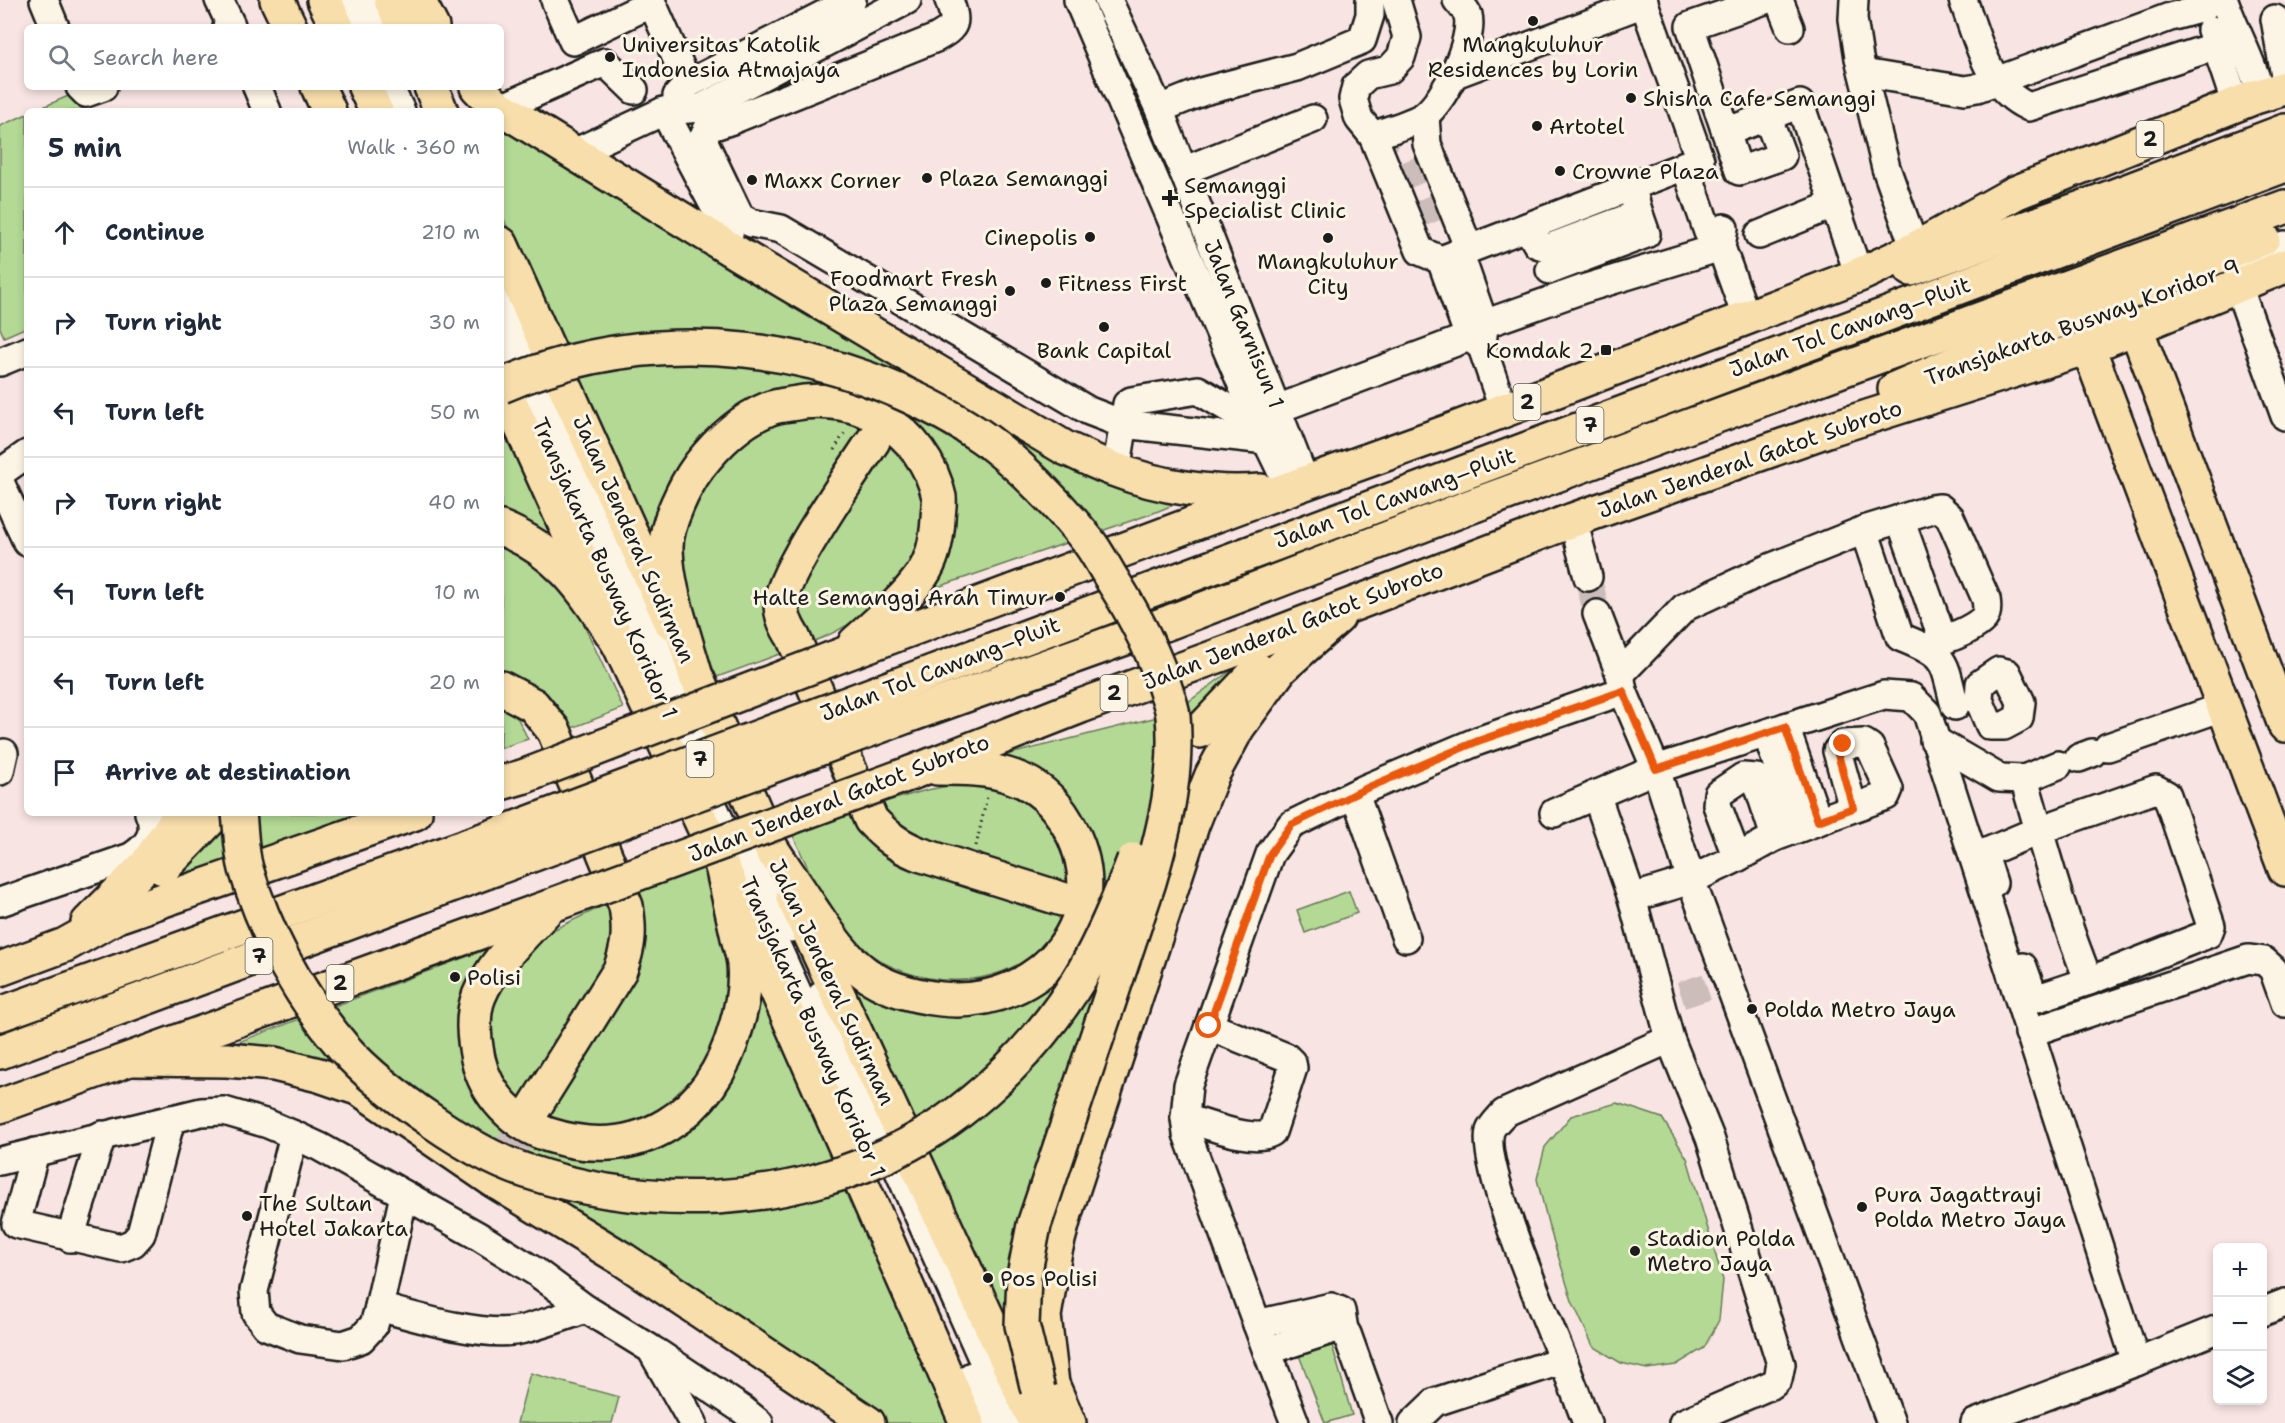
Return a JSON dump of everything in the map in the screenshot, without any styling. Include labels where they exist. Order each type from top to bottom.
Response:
[{"type":"main road","points":[[277,0],[289,24]]},
{"type":"main road","points":[[297,0],[308,24]]},
{"type":"main road","points":[[324,0],[336,24]]},
{"type":"main road","points":[[392,0],[403,24]]},
{"type":"main road","points":[[418,0],[430,24]]},
{"type":"main road","points":[[320,90],[328,108]]},
{"type":"main road","points":[[337,90],[346,108]]},
{"type":"main road","points":[[366,90],[375,108]]},
{"type":"main road","points":[[432,90],[440,108]]},
{"type":"main road","name":"2","points":[[510,780],[1747,319],[1859,275],[1915,249],[2015,193],[2270,93]]},
{"type":"main road","points":[[489,97],[574,153],[753,262],[918,374],[1116,471],[1172,486],[1247,492],[1305,484],[1433,449],[1880,280],[2101,201],[2285,131]]},
{"type":"main road","name":"Jalan Tol Cawang–Pluit","points":[[511,846],[895,686],[2285,165]]},
{"type":"main road","name":"Jalan Tol Cawang–Pluit","points":[[511,846],[907,716],[1170,622],[1480,503],[2285,207]]},
{"type":"main road","points":[[1833,428],[1879,396],[1987,349],[2259,240],[2285,224]]},
{"type":"main road","name":"Jalan Jenderal Sudirman","points":[[504,250],[770,846],[1036,1423]]},
{"type":"main road","name":"Jalan Jenderal Gatot Subroto","points":[[0,1106],[916,771],[1081,706],[1573,520],[1833,428],[2088,348],[2285,266]]},
{"type":"main road","points":[[2136,328],[2285,725]]},
{"type":"main road","points":[[504,383],[571,362],[655,347],[724,346],[813,361],[881,384],[926,402],[981,437],[1032,480],[1090,543],[1134,614],[1158,664],[1173,713],[1174,762],[1165,827],[1152,872],[1034,1225],[1024,1276],[1022,1325],[1038,1389],[1050,1423]]},
{"type":"main road","points":[[2088,348],[2285,869]]},
{"type":"main road","points":[[504,391],[723,866],[967,1423]]},
{"type":"main road","points":[[696,676],[670,581],[665,547],[675,508],[694,472],[709,453],[735,428],[769,408],[806,401],[846,403],[881,416],[906,436],[926,461],[939,498],[937,539],[923,574],[899,602],[837,657]]},
{"type":"main road","points":[[873,441],[792,570],[781,601],[784,622],[793,637],[872,820],[897,845],[1062,899]]},
{"type":"main road","points":[[2139,485],[2188,466]]},
{"type":"main road","points":[[504,529],[525,538],[553,557],[583,589],[619,644]]},
{"type":"main road","points":[[1069,1423],[1052,1384],[1044,1316],[1066,1210],[1150,940],[1212,775],[1238,727],[1281,668],[1353,604]]},
{"type":"main road","points":[[239,816],[245,865],[273,940],[303,994],[346,1050],[398,1098],[462,1142],[525,1171],[610,1193],[681,1198],[746,1195],[812,1182],[867,1165],[911,1143],[972,1102],[1037,1039],[1084,970],[1115,909],[1170,774],[1200,731],[1308,621]]},
{"type":"main road","points":[[504,690],[533,705],[554,731],[626,906],[629,925],[628,947],[620,970],[532,1111]]},
{"type":"main road","points":[[770,846],[838,948],[865,973],[919,997],[951,1000],[980,999],[1015,987],[1045,969],[1065,949],[1077,924],[1085,899],[1086,870],[1075,835],[1058,807],[1035,787],[1014,777],[992,771],[957,768],[916,771]]},
{"type":"main road","points":[[65,945],[146,865],[161,816]]},
{"type":"main road","points":[[117,916],[213,816]]},
{"type":"main road","points":[[0,969],[65,945],[117,916],[406,816]]},
{"type":"main road","name":"7","points":[[0,1014],[511,846]]},
{"type":"main road","name":"7","points":[[0,1052],[511,846]]},
{"type":"main road","points":[[552,906],[497,966],[478,997],[473,1033],[481,1073],[495,1096],[513,1116],[533,1130],[564,1140],[597,1144],[626,1141],[662,1128],[687,1111],[715,1080],[731,1047],[743,1003],[744,964],[723,866]]},
{"type":"main road","points":[[132,1059],[227,1060],[274,1064],[319,1075],[360,1089],[494,1180],[624,1260],[868,1423]]},
{"type":"main road","points":[[494,1180],[511,1148]]},
{"type":"street","points":[[44,0],[54,24]]},
{"type":"street","points":[[219,0],[229,24]]},
{"type":"street","points":[[348,0],[360,24]]},
{"type":"street","points":[[371,0],[382,24]]},
{"type":"street","points":[[555,0],[573,41],[652,3],[688,84]]},
{"type":"street","points":[[664,111],[688,84],[852,0]]},
{"type":"street","points":[[574,153],[664,111],[701,108],[907,0]]},
{"type":"street","points":[[949,0],[954,16],[953,32],[708,128],[704,136],[705,144],[740,217],[751,223],[782,229],[1089,411],[1123,424],[1268,425],[1583,289],[1721,247]]},
{"type":"street","points":[[1078,0],[1268,425]]},
{"type":"street","name":"Jalan Garnisun 1","points":[[1108,0],[1159,109],[1183,171],[1268,425],[1305,484]]},
{"type":"street","points":[[1159,109],[1204,91],[1297,67],[1362,40],[1370,15],[1370,0]]},
{"type":"street","points":[[1443,225],[1413,147],[1425,116],[1443,94],[1455,74],[1469,33],[1467,14],[1457,0]]},
{"type":"street","points":[[1765,0],[1690,26],[1739,171],[1782,156],[1767,116]]},
{"type":"street","points":[[1779,0],[1790,28]]},
{"type":"street","points":[[1854,0],[1853,20],[1863,73],[1886,168],[1915,249]]},
{"type":"street","points":[[1963,0],[1995,80],[2017,102],[2029,107],[2216,46]]},
{"type":"street","points":[[1404,2],[1407,37],[1401,57],[1389,70],[1368,75],[1356,86],[1353,99],[1359,118],[1373,136],[1420,251],[1456,253],[1692,163]]},
{"type":"street","points":[[1455,74],[1635,3],[1692,163],[1724,224],[1721,247],[1747,319]]},
{"type":"street","points":[[1863,73],[1965,90],[1977,88],[2209,3]]},
{"type":"street","points":[[2209,3],[2216,46],[2270,93]]},
{"type":"street","points":[[2209,3],[2232,25],[2256,76],[2270,93]]},
{"type":"street","points":[[2170,17],[2188,57]]},
{"type":"street","points":[[2270,93],[2275,19]]},
{"type":"street","points":[[489,97],[605,62],[634,90]]},
{"type":"street","points":[[257,90],[266,108]]},
{"type":"street","points":[[390,90],[399,108]]},
{"type":"street","points":[[410,90],[419,108]]},
{"type":"street","points":[[2015,193],[2093,176],[2270,93]]},
{"type":"street","points":[[1726,132],[1800,104],[1859,275]]},
{"type":"street","points":[[664,111],[753,262]]},
{"type":"street","points":[[1373,136],[1425,116]]},
{"type":"street","points":[[1425,116],[1427,144],[1478,336],[1504,411]]},
{"type":"street","points":[[1183,171],[1313,119]]},
{"type":"street","points":[[1549,265],[1646,234],[1631,186]]},
{"type":"street","points":[[1760,235],[1835,204]]},
{"type":"street","points":[[1527,227],[1537,244],[1549,248],[1641,219]]},
{"type":"street","points":[[751,223],[762,240],[753,262]]},
{"type":"street","name":"Transjakarta Busway Koridor 9","points":[[1879,396],[1995,359],[2285,245]]},
{"type":"street","points":[[2238,286],[2284,410]]},
{"type":"street","name":"Transjakarta Busway Koridor 1","points":[[504,298],[771,884],[1011,1423]]},
{"type":"street","name":"Transjakarta Busway Koridor 1","points":[[504,343],[975,1384],[988,1423]]},
{"type":"street","points":[[0,362],[24,352]]},
{"type":"street","points":[[1116,471],[1128,402],[1193,390],[1204,393],[1268,425]]},
{"type":"street","points":[[0,473],[24,456]]},
{"type":"street","points":[[0,482],[24,535]]},
{"type":"street","points":[[1295,1423],[1187,1134],[1185,1118],[1188,1085],[1270,854],[1291,825],[1478,741],[1621,682],[1685,607],[1767,569],[1864,530],[1932,509],[1944,510],[1950,517],[1986,599],[1987,612],[1983,619],[1970,628],[1935,643],[1900,637],[1864,530]]},
{"type":"street","points":[[1900,519],[1935,643],[1967,703],[1927,713]]},
{"type":"street","points":[[1573,520],[1588,577]]},
{"type":"street","points":[[1597,615],[1656,769],[1723,982],[1890,1423]]},
{"type":"street","points":[[1554,813],[1656,769],[1776,730],[1884,695],[1911,697],[1927,713],[2136,1362]]},
{"type":"street","points":[[1934,740],[1999,778],[2024,779],[2223,707]]},
{"type":"street","points":[[1776,730],[1797,829]]},
{"type":"street","points":[[1737,858],[1717,805],[1718,794],[1743,777],[1756,778],[1797,829]]},
{"type":"street","points":[[2024,779],[2076,951],[2089,981]]},
{"type":"street","points":[[2156,789],[2167,795],[2211,926],[2208,934],[2089,981],[2038,998],[2033,995],[1985,858],[1987,852],[2039,830],[2156,789]]},
{"type":"street","points":[[1356,794],[1406,938]]},
{"type":"street","points":[[1596,794],[1671,1000],[1670,1039],[1710,1138],[1781,1364],[1778,1379],[1773,1384],[1683,1423]]},
{"type":"street","points":[[1632,898],[1691,880],[1797,829],[1853,808]]},
{"type":"street","points":[[0,902],[131,856],[144,848],[161,816]]},
{"type":"street","points":[[2029,1033],[2248,959],[2264,961],[2273,969],[2285,1003]]},
{"type":"street","points":[[1185,1118],[1255,1137],[1269,1135],[1272,1132],[1293,1068],[1292,1063],[1286,1057],[1209,1026]]},
{"type":"street","points":[[1587,1423],[1505,1208],[1490,1155],[1490,1131],[1504,1113],[1670,1039]]},
{"type":"street","points":[[0,1161],[201,1112],[224,1111],[268,1124],[320,1147],[480,1237],[536,1272],[586,1309],[651,1349],[759,1423]]},
{"type":"street","points":[[35,1152],[8,1222],[121,1248],[133,1243],[141,1234],[171,1119]]},
{"type":"street","points":[[70,1238],[102,1135]]},
{"type":"street","points":[[294,1135],[254,1291],[256,1313],[266,1326],[300,1339],[343,1345],[361,1339],[374,1325],[404,1195]]},
{"type":"street","points":[[2267,1310],[2285,1303]]},
{"type":"street","points":[[379,1307],[433,1321],[500,1332],[520,1330],[586,1309]]},
{"type":"street","points":[[1257,1324],[1331,1307],[1341,1311],[1344,1330],[1379,1423]]},
{"type":"street","points":[[1267,1351],[1337,1328],[1344,1330]]},
{"type":"street","points":[[1975,1423],[2213,1331]]},
{"type":"street","points":[[651,1349],[693,1423]]},
{"type":"street","points":[[1413,1423],[1435,1402],[1563,1360]]},
{"type":"path","points":[[971,869],[992,771]]},
{"type":"green space","points":[[75,93],[82,108],[41,108]]},
{"type":"green space","points":[[24,115],[24,328],[4,337],[0,328],[0,126]]},
{"type":"green space","points":[[504,119],[925,363],[1200,494],[1151,514],[929,590],[954,492],[944,461],[926,436],[847,388],[802,385],[770,395],[729,414],[696,442],[668,481],[649,546],[504,220]]},
{"type":"green space","points":[[504,389],[577,549],[504,529]]},
{"type":"green space","points":[[801,410],[873,425],[816,512],[788,651],[717,677],[686,610],[679,571],[690,495],[736,435]]},
{"type":"green space","points":[[890,438],[912,462],[923,492],[925,521],[918,548],[905,574],[886,596],[862,615],[836,631],[809,643],[803,631],[800,612],[803,578]]},
{"type":"green space","points":[[504,546],[516,550],[569,593],[623,708],[562,732],[504,683]]},
{"type":"green space","points":[[1308,621],[1200,731],[1173,769],[1075,1103],[1046,1423],[947,1189],[851,980],[1035,989],[1096,865],[1094,843],[1074,804],[1002,759],[1002,756],[1173,713],[1237,666]]},
{"type":"green space","points":[[504,707],[518,719],[528,739],[504,747]]},
{"type":"green space","points":[[969,782],[1020,791],[1064,836],[1073,886],[909,841],[877,804],[927,790]]},
{"type":"green space","points":[[860,810],[1065,908],[1060,926],[1026,960],[1003,971],[979,978],[954,980],[929,978],[904,972],[881,961],[849,936],[829,909],[792,834]]},
{"type":"green space","points":[[213,816],[406,816],[117,916]]},
{"type":"green space","points":[[702,866],[712,888],[735,962],[731,994],[709,1061],[662,1109],[635,1121],[599,1131],[543,1124],[572,1064],[632,893]]},
{"type":"green space","points":[[1349,891],[1357,913],[1305,933],[1297,910]]},
{"type":"green space","points":[[613,901],[610,959],[522,1108],[508,1091],[499,1067],[490,1030],[495,998],[508,972],[531,947],[555,929]]},
{"type":"green space","points":[[495,946],[465,1068],[469,1086],[483,1108],[502,1127],[582,1154],[722,1092],[738,1069],[751,1040],[761,989],[953,1423],[888,1423],[872,1408],[357,1080],[225,1047]]},
{"type":"green space","name":"Stadion Polda Metro Jaya","points":[[1617,1103],[1662,1118],[1687,1158],[1723,1280],[1719,1320],[1704,1348],[1676,1365],[1647,1369],[1621,1363],[1593,1346],[1572,1301],[1537,1179],[1545,1147],[1571,1116]]},
{"type":"green space","points":[[1330,1338],[1352,1415],[1325,1423],[1297,1350]]},
{"type":"green space","points":[[530,1373],[619,1397],[612,1423],[517,1423]]},
{"type":"tunnel","points":[[1373,136],[1401,155],[1432,229]]},
{"type":"tunnel","points":[[1588,577],[1597,614]]},
{"type":"tunnel","points":[[1681,995],[1718,983]]},
{"type":"tunnel","points":[[511,1148],[532,1111]]},
{"type":"place","name":"Mangkuluhur Residences by Lorin","points":[[1533,21]]},
{"type":"place","name":"Universitas Katolik Indonesia Atmajaya","points":[[610,57]]},
{"type":"place","name":"Shisha Cafe Semanggi","points":[[1631,98]]},
{"type":"place","name":"Artotel","points":[[1537,126]]},
{"type":"place","name":"Crowne Plaza","points":[[1560,171]]},
{"type":"place","name":"Plaza Semanggi","points":[[927,178]]},
{"type":"place","name":"Maxx Corner","points":[[752,180]]},
{"type":"place","name":"Semanggi Specialist Clinic","points":[[1170,198]]},
{"type":"place","name":"Cinepolis","points":[[1090,237]]},
{"type":"place","name":"Mangkuluhur City","points":[[1328,238]]},
{"type":"place","name":"Fitness First","points":[[1046,283]]},
{"type":"place","name":"Foodmart Fresh Plaza Semanggi","points":[[1010,291]]},
{"type":"place","name":"Bank Capital","points":[[1104,327]]},
{"type":"place","name":"Komdak 2","points":[[1606,350]]},
{"type":"place","name":"Halte Semanggi Arah Timur","points":[[1060,597]]},
{"type":"place","name":"Polisi","points":[[455,977]]},
{"type":"place","name":"Polda Metro Jaya","points":[[1752,1009]]},
{"type":"place","name":"Pura Jagattrayi Polda Metro Jaya","points":[[1862,1207]]},
{"type":"place","name":"The Sultan Hotel Jakarta","points":[[247,1216]]},
{"type":"place","name":"Stadion Polda Metro Jaya","points":[[1635,1251]]},
{"type":"place","name":"Pos Polisi","points":[[988,1278]]},
{"type":"route","points":[[1209,1026],[1270,854],[1291,825],[1367,788],[1478,741],[1623,691],[1656,769],[1785,727],[1818,821],[1853,808],[1837,751],[1843,744]]}]
